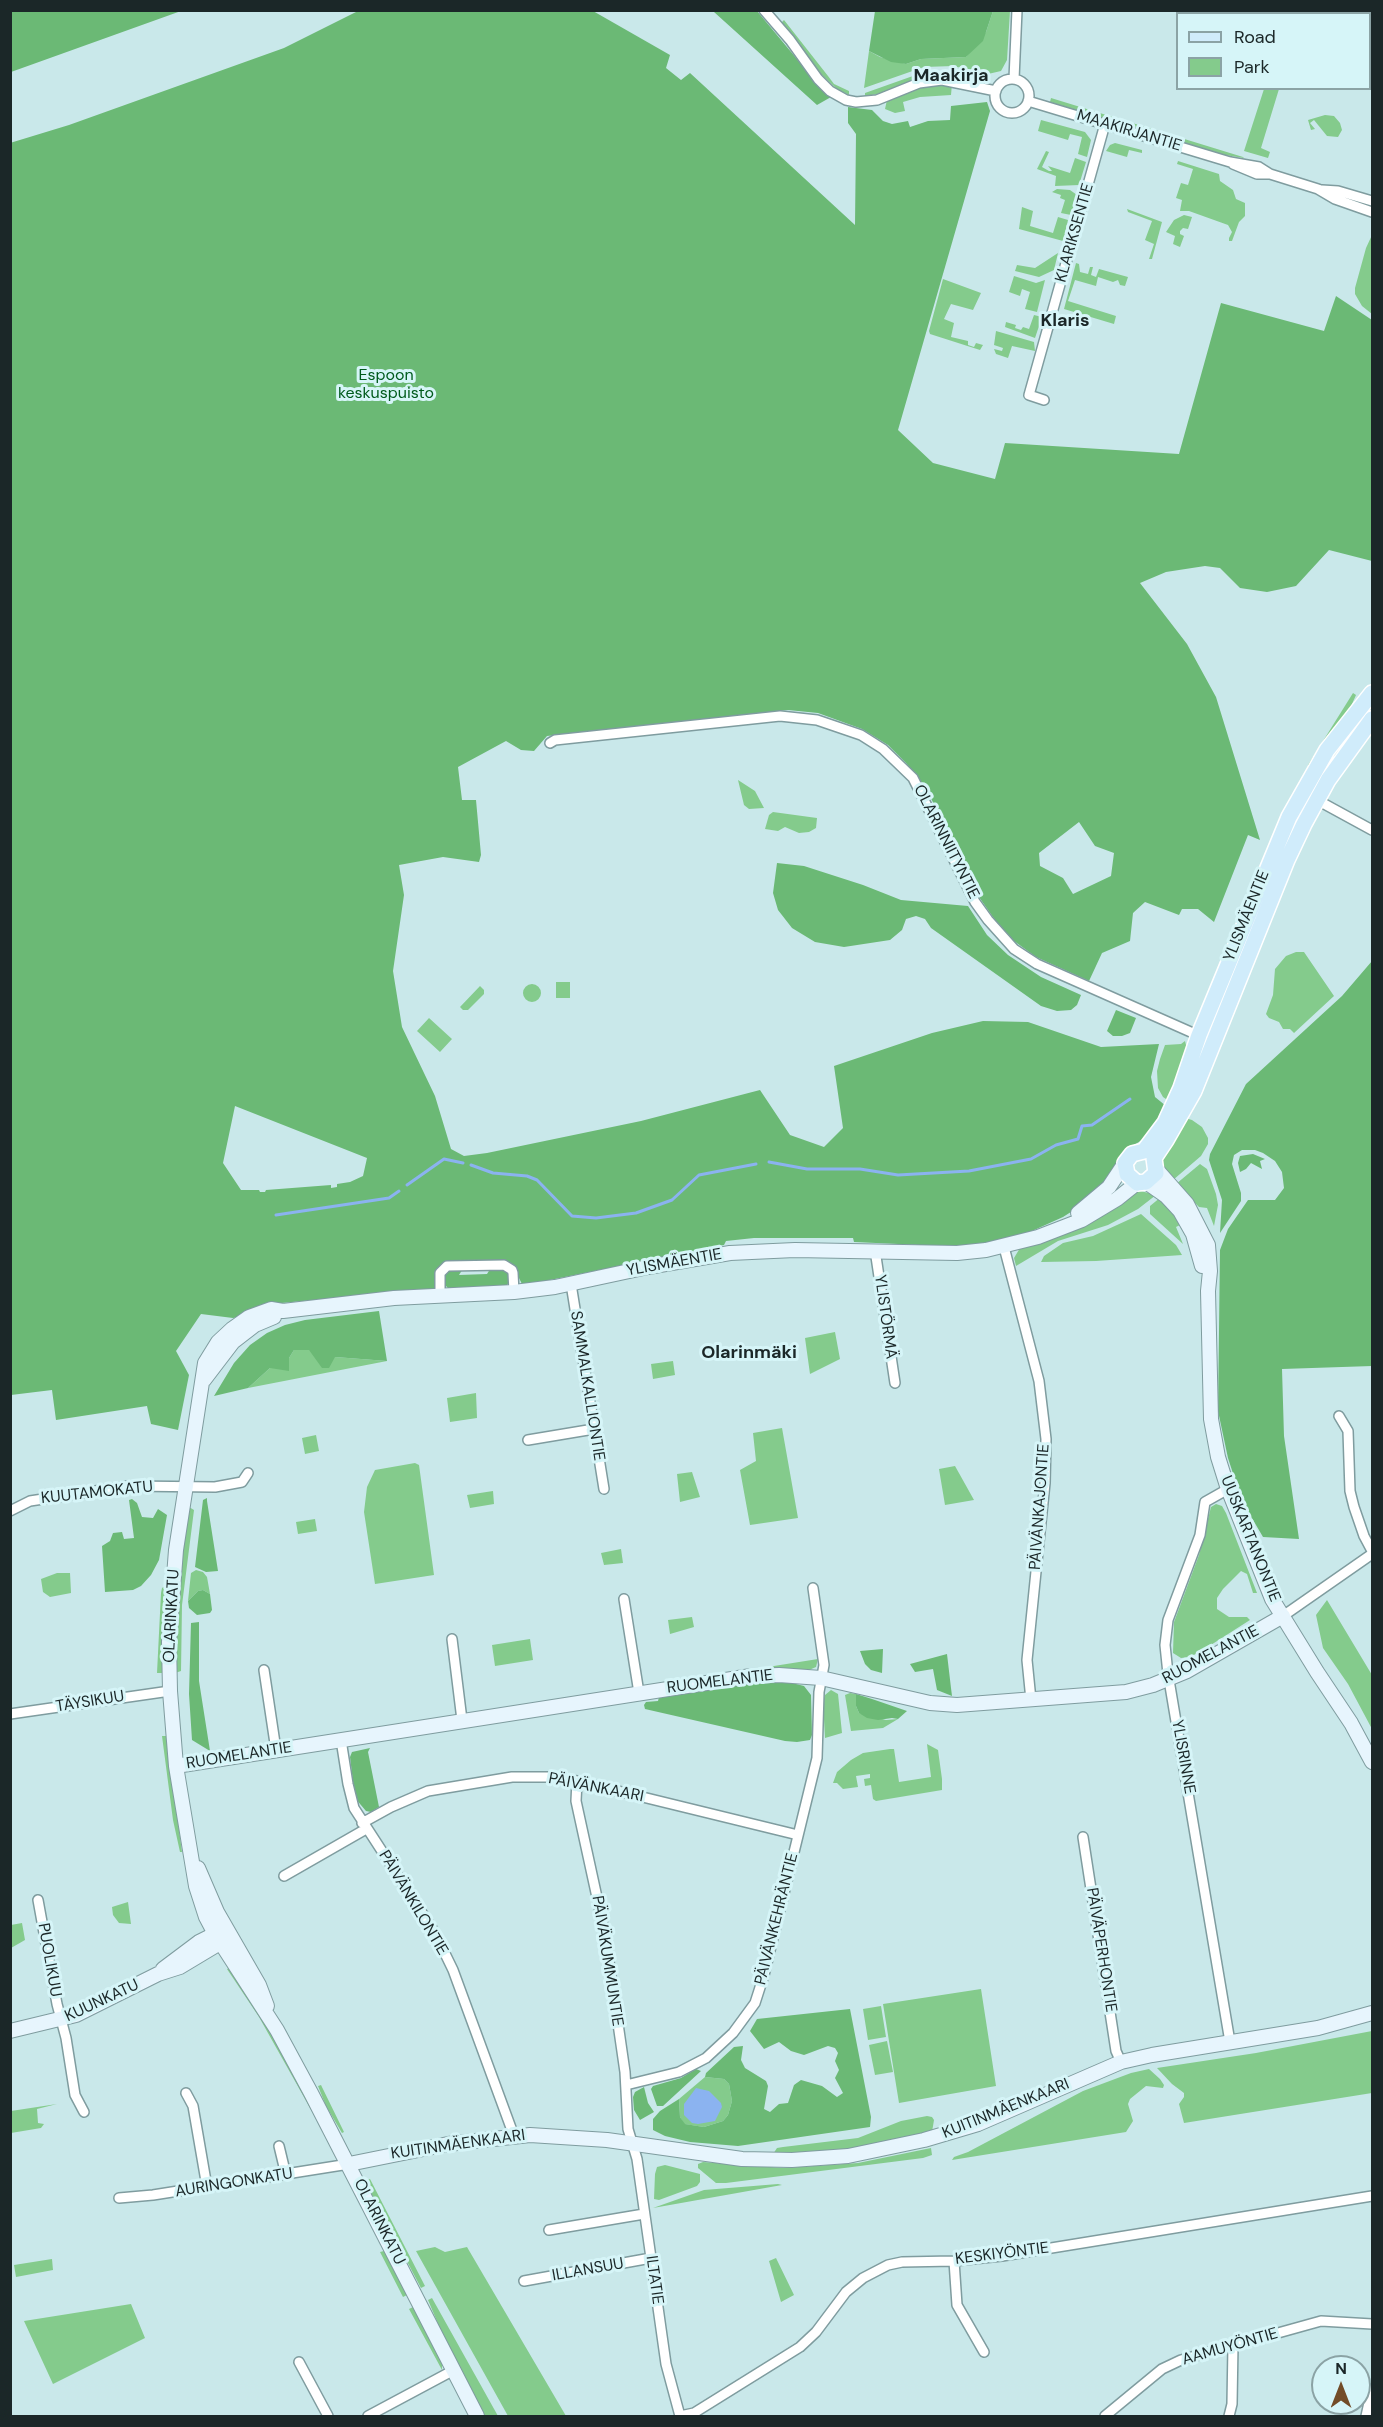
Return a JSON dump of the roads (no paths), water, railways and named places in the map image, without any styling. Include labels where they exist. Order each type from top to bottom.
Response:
[{"type":"main road","name":"YLISMÄENTIE","points":[[1206,1038],[1289,817],[1327,750],[1372,693]]},
{"type":"main road","name":"YLISMÄENTIE","points":[[1152,1160],[1164,1123],[1206,1038],[1287,860],[1317,800],[1344,756],[1372,719]]},
{"type":"main road","points":[[1132,1154],[1152,1160],[1155,1176],[1142,1183],[1127,1174],[1125,1162],[1132,1154]]},
{"type":"main road","name":"UUSKARTANONTIE","points":[[1152,1160],[1187,1204],[1204,1235],[1210,1265],[1208,1291],[1211,1419],[1218,1457],[1228,1489],[1269,1590],[1317,1672],[1351,1723],[1372,1762]]},
{"type":"main road","name":"YLISMÄENTIE","points":[[1063,1226],[1109,1187],[1125,1162]]},
{"type":"main road","name":"YLISMÄENTIE","points":[[235,1333],[283,1311],[361,1300],[514,1292],[571,1284],[648,1267],[730,1253],[875,1250],[957,1253],[1004,1246],[1038,1237],[1082,1220],[1142,1183]]},
{"type":"main road","name":"UUSKARTANONTIE","points":[[1142,1183],[1166,1196],[1190,1226],[1199,1250],[1208,1291]]},
{"type":"main road","name":"OLARINKATU","points":[[235,1333],[204,1380],[197,1410],[171,1602],[170,1691],[176,1766],[191,1853],[221,1937],[259,1984],[277,2030],[349,2164],[477,2416]]},
{"type":"main road","name":"RUOMELANTIE","points":[[176,1766],[751,1676],[821,1678],[936,1704],[957,1705],[1126,1692],[1169,1679],[1283,1616]]},
{"type":"main road","name":"KUUNKATU","points":[[10,2031],[61,2020],[97,2006],[158,1974],[180,1967],[221,1937]]},
{"type":"main road","name":"KUITINMÄENKAARI","points":[[349,2164],[448,2144],[514,2136],[566,2136],[742,2159],[792,2160],[848,2156],[958,2130],[1121,2062],[1318,2028],[1372,2013]]},
{"type":"street","points":[[764,10],[790,40],[818,79],[830,91],[846,100],[856,102],[877,100],[919,83],[942,80],[996,91]]},
{"type":"street","points":[[1014,79],[1017,10]]},
{"type":"street","points":[[1014,79],[1023,83],[1027,88],[1028,101],[1019,111],[1006,112],[997,104],[996,91],[1003,81],[1014,79]]},
{"type":"street","name":"MAAKIRJANTIE","points":[[1028,101],[1230,162],[1245,171],[1270,174],[1318,189],[1338,191],[1372,201]]},
{"type":"street","name":"KLARIKSENTIE","points":[[1044,400],[1029,395],[1106,124]]},
{"type":"street","name":"MAAKIRJANTIE","points":[[1318,189],[1335,200],[1372,212]]},
{"type":"street","name":"OLARINNIITYNTIE","points":[[550,743],[555,740],[780,716],[803,717],[848,729],[883,749],[914,778],[975,902],[1014,949],[1037,964],[1206,1038]]},
{"type":"street","points":[[1317,800],[1372,830]]},
{"type":"street","name":"PÄIVÄNKAJONTIE","points":[[1004,1246],[1039,1381],[1045,1428],[1045,1483],[1027,1660],[1031,1700]]},
{"type":"street","name":"YLISTÖRMÄ","points":[[875,1250],[895,1383]]},
{"type":"street","points":[[440,1296],[440,1273],[447,1266],[504,1265],[512,1270],[514,1292]]},
{"type":"street","name":"SAMMALKALLIONTIE","points":[[571,1284],[604,1489]]},
{"type":"street","points":[[1283,1616],[1372,1552],[1364,1536],[1350,1491],[1348,1431],[1339,1416]]},
{"type":"street","points":[[528,1440],[594,1429]]},
{"type":"street","name":"KUUTAMOKATU","points":[[10,1511],[30,1501],[128,1486],[215,1487],[242,1482],[248,1473]]},
{"type":"street","name":"YLISRINNE","points":[[1228,1489],[1205,1502],[1200,1535],[1168,1620],[1166,1645],[1169,1679],[1230,2042]]},
{"type":"street","name":"PÄIVÄNKEHRÄNTIE","points":[[626,2085],[679,2072],[716,2051],[750,2012],[764,1975],[817,1758],[818,1701],[824,1656],[813,1588]]},
{"type":"street","points":[[624,1599],[639,1693]]},
{"type":"street","points":[[452,1639],[462,1720]]},
{"type":"street","points":[[264,1670],[276,1750]]},
{"type":"street","name":"TÄYSIKUU","points":[[10,1714],[170,1691]]},
{"type":"street","name":"PÄIVÄNKILONTIE","points":[[341,1740],[350,1797],[364,1826],[440,1942],[457,1981],[514,2136]]},
{"type":"street","name":"PÄIVÄNKAARI","points":[[284,1875],[391,1807],[428,1791],[512,1777],[577,1780],[798,1834]]},
{"type":"street","name":"PÄIVÄKUMMUNTIE","points":[[577,1780],[576,1801],[605,1934],[626,2085],[628,2128],[632,2143]]},
{"type":"street","name":"PÄIVÄPERHONTIE","points":[[1083,1837],[1116,2050],[1121,2062]]},
{"type":"street","name":"PUOLIKUU","points":[[38,1900],[75,2095],[84,2112]]},
{"type":"street","points":[[186,2092],[193,2106],[207,2187]]},
{"type":"street","name":"ILTATIE","points":[[632,2143],[637,2159],[666,2364],[680,2416]]},
{"type":"street","points":[[279,2146],[286,2175]]},
{"type":"street","name":"AURINGONKATU","points":[[119,2198],[207,2187],[349,2164]]},
{"type":"street","name":"KESKIYÖNTIE","points":[[680,2416],[694,2413],[800,2347],[816,2332],[846,2292],[877,2270],[902,2262],[954,2261],[1002,2256],[1372,2196]]},
{"type":"street","points":[[549,2230],[644,2214]]},
{"type":"street","name":"ILLANSUU","points":[[524,2281],[651,2258]]},
{"type":"street","points":[[954,2261],[957,2305],[984,2352]]},
{"type":"street","name":"AAMUYÖNTIE","points":[[1105,2416],[1171,2364],[1321,2321],[1372,2324]]},
{"type":"street","points":[[1229,2416],[1232,2404],[1233,2345]]},
{"type":"street","points":[[299,2362],[328,2416]]},
{"type":"street","points":[[368,2416],[454,2370]]},
{"type":"street","points":[[1366,2416],[1372,2389]]},
{"type":"water","points":[[696,2088],[709,2091],[721,2103],[722,2107],[715,2121],[692,2123],[684,2115],[684,2104]]},
{"type":"waterway","points":[[769,1162],[807,1169],[860,1169],[898,1175],[969,1171],[1031,1159],[1056,1145],[1078,1139],[1082,1126],[1092,1125],[1130,1099]]},
{"type":"waterway","points":[[407,1185],[444,1159],[463,1163]]},
{"type":"waterway","points":[[471,1165],[493,1173],[527,1176],[537,1180],[572,1216],[596,1218],[636,1213],[672,1200],[699,1175],[756,1164]]},
{"type":"waterway","points":[[276,1215],[389,1198],[399,1191]]},
{"type":"district","name":"Maakirja","points":[[951,76]]},
{"type":"district","name":"Klaris","points":[[1065,321]]},
{"type":"district","name":"Olarinmäki","points":[[749,1353]]},
{"type":"park label","name":"Espoon keskuspuisto","points":[[386,385]]}]
